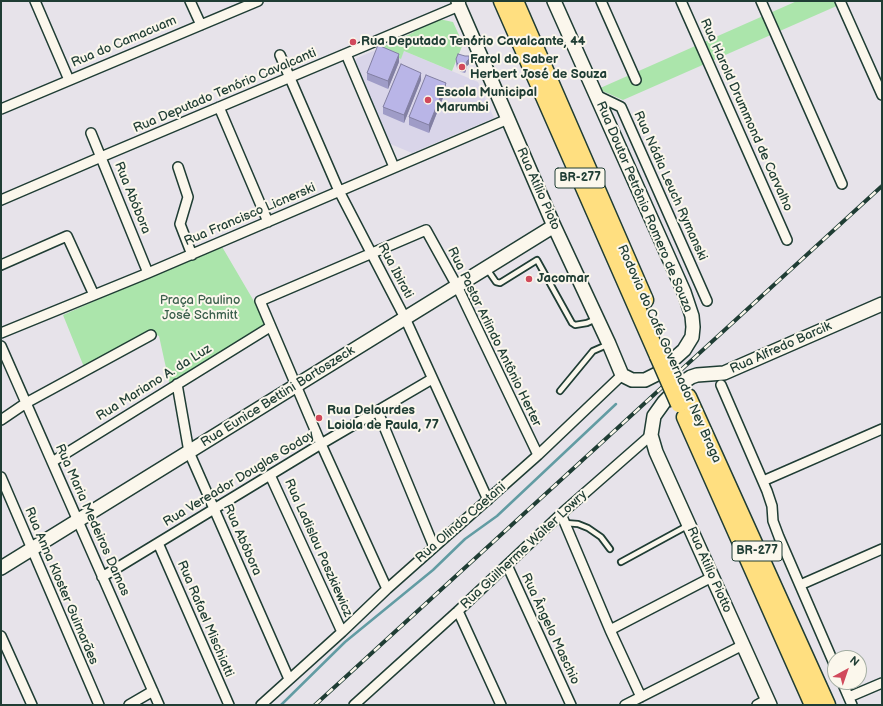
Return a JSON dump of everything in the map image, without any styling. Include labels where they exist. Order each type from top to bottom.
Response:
[{"type":"highway","points":[[496,1],[512,25]]},
{"type":"highway","name":"Rodovia do Café Governador Ney Braga","points":[[502,1],[682,396],[827,705]]},
{"type":"highway","name":"Rodovia do Café Governador Ney Braga","points":[[515,1],[664,356]]},
{"type":"highway","name":"Rodovia do Café Governador Ney Braga","points":[[682,396],[813,705]]},
{"type":"street","points":[[35,1],[69,80]]},
{"type":"street","points":[[190,1],[201,25]]},
{"type":"street","name":"Rua do Camacuam","points":[[1,108],[258,1]]},
{"type":"street","name":"Rua Doutor Petrônio Romero de Souza","points":[[554,1],[689,304],[693,327],[692,337],[684,350],[664,356]]},
{"type":"street","points":[[601,1],[636,80]]},
{"type":"street","name":"Rua Harold Drummond de Carvalho","points":[[681,1],[787,240]]},
{"type":"street","points":[[761,1],[842,184]]},
{"type":"street","points":[[840,1],[882,95]]},
{"type":"street","name":"Rua Deputado Tenório Cavalcanti","points":[[1,200],[101,156],[346,54],[459,4]]},
{"type":"street","name":"Rua Atílio Pioto","points":[[459,4],[554,226],[622,375]]},
{"type":"street","points":[[346,54],[394,167]]},
{"type":"street","name":"Rua Ibirati","points":[[280,55],[339,191],[370,254],[405,318],[488,500]]},
{"type":"street","name":"Rua Nádia Leuch Rymanski","points":[[596,95],[621,107],[707,301]]},
{"type":"street","points":[[219,107],[268,222]]},
{"type":"street","name":"Rua Francisco Licnerski","points":[[1,333],[148,273],[508,119]]},
{"type":"street","name":"Rua Abóbora","points":[[91,133],[148,273]]},
{"type":"street","points":[[178,167],[188,197],[180,224],[192,254]]},
{"type":"street","name":"Rua Eunice Bettini Bartoszeck","points":[[1,568],[554,226]]},
{"type":"street","name":"Rua Pastor Arlindo Antônio Herter","points":[[370,254],[426,230],[457,286],[538,455]]},
{"type":"street","points":[[1,265],[67,236],[94,295]]},
{"type":"street","points":[[370,254],[260,301],[321,444],[386,589]]},
{"type":"street","name":"Rua Alfredo Barcik","points":[[682,396],[691,377],[697,375],[724,373],[882,304]]},
{"type":"street","name":"Rua Mariano A. da Luz","points":[[52,462],[270,327]]},
{"type":"street","points":[[1,420],[26,404],[151,335]]},
{"type":"street","name":"Rua Maria Medeiros Damas","points":[[1,346],[159,705]]},
{"type":"street","points":[[622,375],[632,380],[645,380],[652,377],[664,356]]},
{"type":"street","name":"Rua Olindo Caetani","points":[[261,705],[342,632],[386,589],[538,455],[622,375]]},
{"type":"street","name":"Rua Vereador Douglas Godoy","points":[[102,577],[321,444],[432,379]]},
{"type":"street","name":"Rua Abóbora","points":[[177,384],[189,452],[289,679]]},
{"type":"street","points":[[721,385],[763,481],[770,500],[775,528],[828,650]]},
{"type":"street","points":[[651,435],[654,416],[658,408],[682,396]]},
{"type":"street","points":[[378,412],[434,547]]},
{"type":"street","points":[[763,481],[882,429]]},
{"type":"street","name":"Rua Guilherme Walter Lowry","points":[[354,705],[458,611],[561,514],[651,435]]},
{"type":"street","name":"Rua Atilio Piotto","points":[[651,435],[656,452],[743,645],[765,703]]},
{"type":"street","name":"Rua Ladislau Paszkiewicz","points":[[270,475],[342,632]]},
{"type":"street","name":"Rua Anna Kloster Guimarães","points":[[1,477],[4,491],[99,705]]},
{"type":"street","points":[[561,514],[610,630],[641,697]]},
{"type":"street","name":"Rua Rafael Mischiatti","points":[[158,543],[229,705]]},
{"type":"street","points":[[800,585],[882,549]]},
{"type":"street","name":"Rua Ângelo Maschio","points":[[506,565],[571,705]]},
{"type":"street","points":[[610,630],[712,577]]},
{"type":"street","points":[[458,611],[501,705]]},
{"type":"street","points":[[1,636],[32,705]]},
{"type":"street","points":[[625,705],[743,645]]},
{"type":"street","points":[[846,690],[851,701],[882,682]]},
{"type":"street","points":[[129,705],[153,691]]},
{"type":"lane","points":[[486,268],[496,282],[500,283],[537,260],[572,323],[575,325],[581,324],[597,318]]},
{"type":"lane","points":[[560,390],[593,351],[609,344]]},
{"type":"lane","points":[[565,523],[578,524],[588,528],[601,537],[610,549]]},
{"type":"lane","points":[[621,562],[689,525]]},
{"type":"shaded area","name":"Escola Municipal Marumbi","points":[[378,49],[401,58],[404,51],[478,82],[494,118],[412,153],[388,143],[354,63],[357,58]]},
{"type":"green space","points":[[797,1],[848,1],[623,100],[598,89]]},
{"type":"green space","points":[[439,19],[453,22],[463,44],[452,71],[404,51],[401,59],[378,49],[414,32],[415,29]]},
{"type":"green space","name":"Praça Paulino José Schmitt","points":[[221,245],[266,325],[170,386],[159,336],[149,332],[84,367],[63,315]]},
{"type":"building","points":[[378,45],[399,54],[388,81],[367,73]]},
{"type":"building","points":[[458,54],[469,56],[465,68],[461,67],[457,63],[456,59]]},
{"type":"building","points":[[401,64],[421,73],[404,115],[383,107]]},
{"type":"building","points":[[426,75],[446,83],[429,125],[409,117]]},
{"type":"waterway","points":[[281,705],[345,642],[433,570],[465,539],[497,516],[616,404]]},
{"type":"railway","points":[[315,705],[882,186]]},
{"type":"place","name":"Rua Deputado Tenório Cavalcante, 44","points":[[353,42]]},
{"type":"place","name":"Farol do Saber Herbert José de Souza","points":[[462,67]]},
{"type":"place","name":"Escola Municipal Marumbi","points":[[428,100]]},
{"type":"place","name":"Jacomar","points":[[529,279]]},
{"type":"place","name":"Rua Delourdes Loiola de Paula, 77","points":[[319,418]]}]
